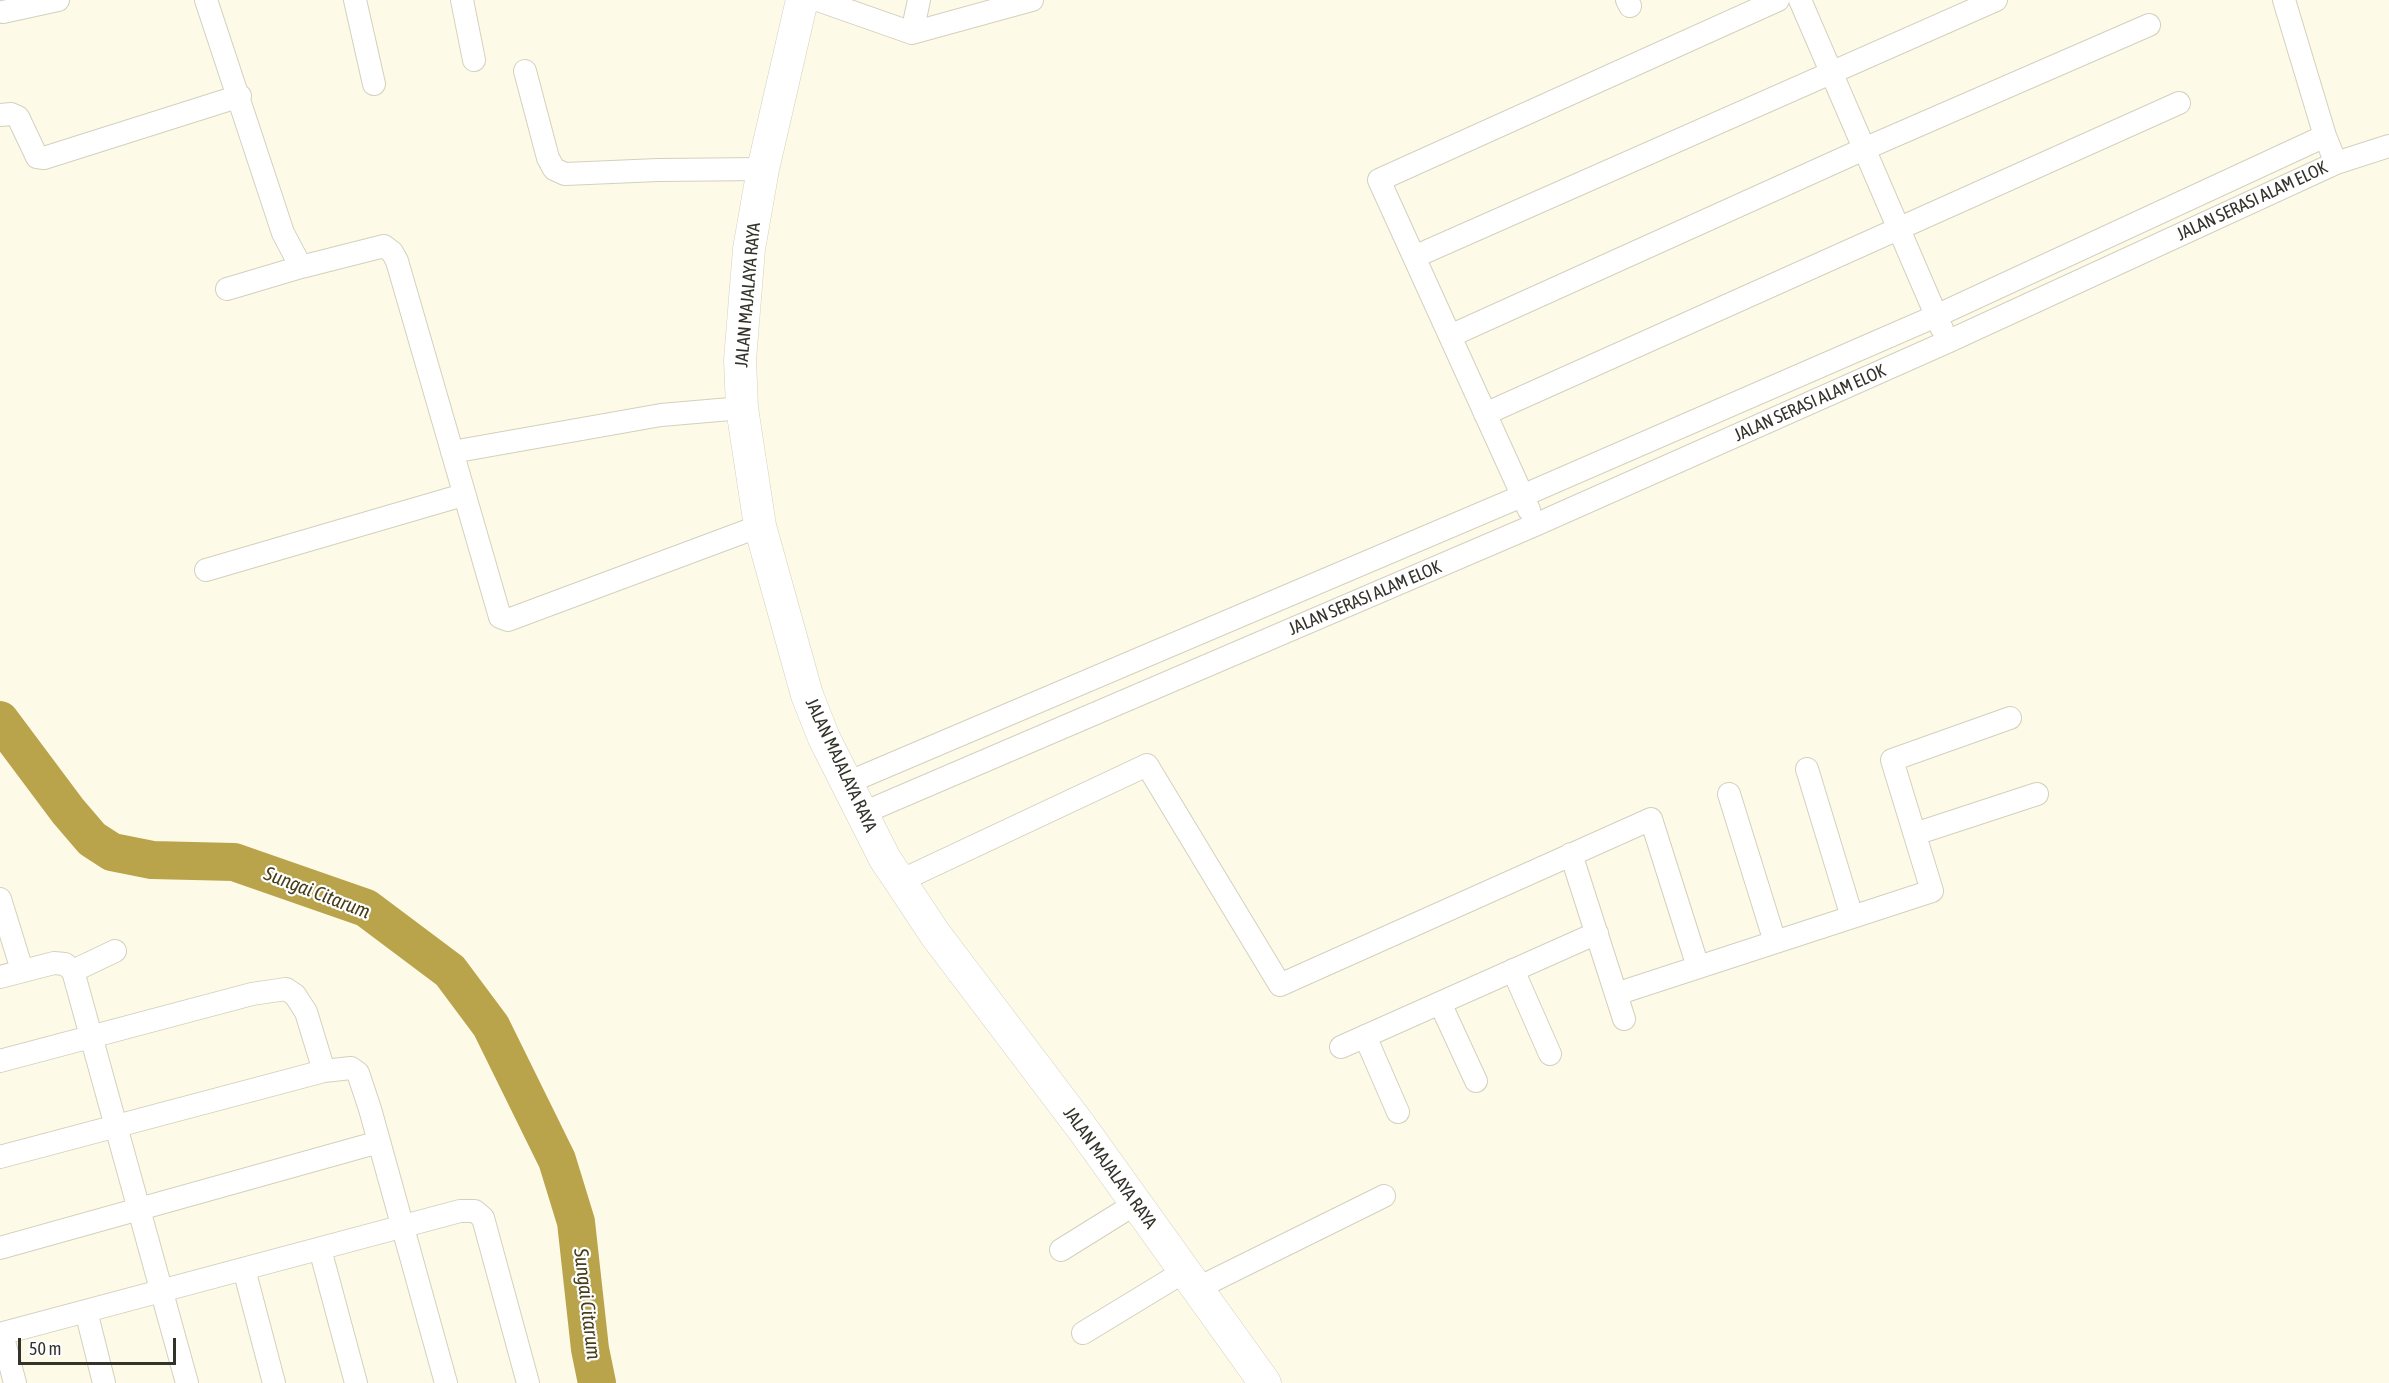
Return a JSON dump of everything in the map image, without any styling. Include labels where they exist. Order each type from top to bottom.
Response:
[{"type":"street","points":[[3,12],[58,0]]},
{"type":"street","points":[[206,0],[240,96],[283,233],[301,267]]},
{"type":"street","points":[[355,0],[374,84]]},
{"type":"street","points":[[462,0],[474,60]]},
{"type":"street","name":"JALAN MAJALAYA RAYA","points":[[802,0],[763,169],[749,249],[740,360],[742,408],[760,526],[807,695],[885,859],[935,934],[1082,1128],[1265,1383]]},
{"type":"street","points":[[818,0],[912,33],[1025,1]]},
{"type":"street","points":[[912,33],[919,0]]},
{"type":"street","points":[[1535,525],[1379,180],[1778,0]]},
{"type":"street","points":[[1800,0],[1947,342]]},
{"type":"street","points":[[1414,257],[1996,0]]},
{"type":"street","points":[[2284,0],[2325,136]]},
{"type":"street","points":[[1450,336],[1864,149],[2149,25]]},
{"type":"street","points":[[525,71],[548,158],[554,169],[565,174],[763,169]]},
{"type":"street","points":[[0,115],[11,114],[18,117],[37,157],[44,158],[240,96]]},
{"type":"street","points":[[1485,414],[2179,103]]},
{"type":"street","name":"JALAN SERASI ALAM ELOK","points":[[847,783],[1522,496],[1936,316],[2325,136],[2336,163],[1947,342],[1535,525],[863,813]]},
{"type":"street","points":[[2336,163],[2389,146]]},
{"type":"street","points":[[227,289],[375,248],[384,246],[392,252],[500,617],[504,620],[760,526]]},
{"type":"street","points":[[452,452],[633,419],[742,408]]},
{"type":"street","points":[[206,570],[400,511],[463,495]]},
{"type":"street","points":[[1616,994],[1932,891],[1892,760],[2010,718]]},
{"type":"street","points":[[926,748],[939,779]]},
{"type":"street","points":[[900,881],[1147,765],[1280,984],[1651,819],[1698,967]]},
{"type":"street","points":[[1807,769],[1852,917]]},
{"type":"street","points":[[1729,794],[1775,942]]},
{"type":"street","points":[[1915,834],[2037,794]]},
{"type":"street","points":[[1571,854],[1624,1019]]},
{"type":"street","points":[[0,899],[22,970]]},
{"type":"street","points":[[1341,1047],[1597,933]]},
{"type":"street","points":[[73,971],[116,951]]},
{"type":"street","points":[[0,977],[54,963],[65,964],[73,971],[188,1383]]},
{"type":"street","points":[[1513,970],[1550,1054]]},
{"type":"street","points":[[0,1062],[252,994],[286,988],[295,995],[306,1012],[324,1071]]},
{"type":"street","points":[[1440,1003],[1476,1081]]},
{"type":"street","points":[[1365,1036],[1398,1112]]},
{"type":"street","points":[[0,1157],[324,1071],[341,1067],[351,1068],[358,1073],[379,1142],[446,1383]]},
{"type":"street","points":[[0,1248],[379,1142]]},
{"type":"street","points":[[1083,1333],[1192,1280],[1384,1196]]},
{"type":"street","points":[[1061,1250],[1135,1204]]},
{"type":"street","points":[[15,1383],[1,1334],[460,1211],[475,1211],[483,1218],[528,1383]]},
{"type":"street","points":[[320,1249],[356,1383]]},
{"type":"street","points":[[244,1269],[274,1383]]},
{"type":"street","points":[[86,1311],[104,1383]]},
{"type":"waterway","name":"Sungai Citarum","points":[[0,720],[68,811],[92,839],[112,852],[152,860],[234,862],[366,908],[450,971],[491,1026],[557,1160],[576,1222],[590,1349],[597,1383]]}]
